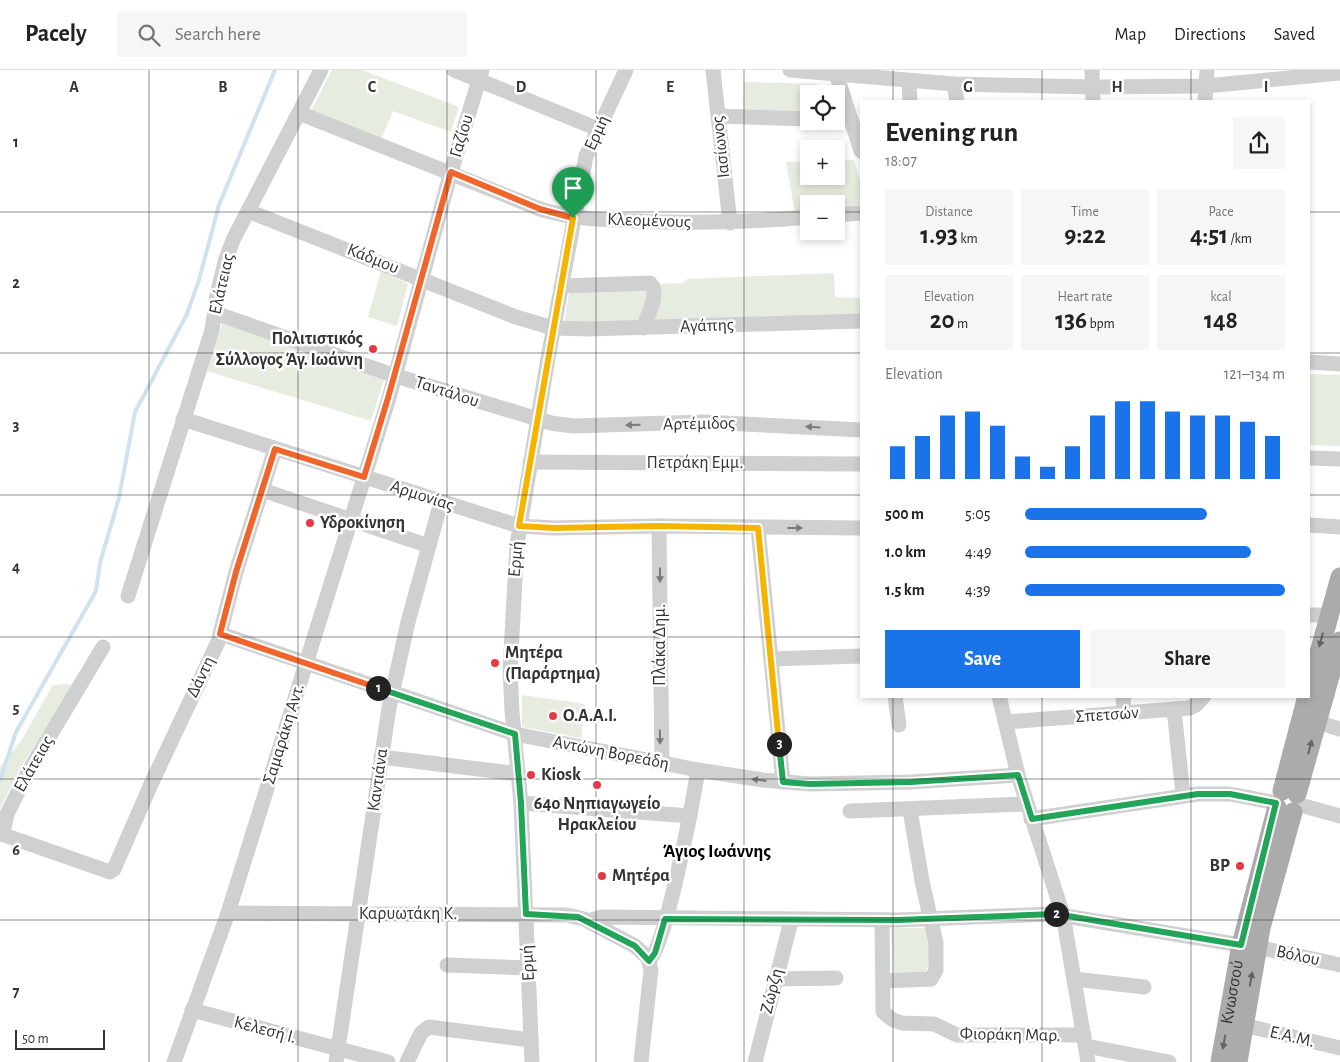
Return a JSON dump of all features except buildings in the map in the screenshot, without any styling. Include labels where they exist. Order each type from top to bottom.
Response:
[{"type":"main road","points":[[1310,685],[1340,577]]},
{"type":"main road","name":"Κνωσσού","points":[[1220,1062],[1288,802],[1317,722],[1340,641]]},
{"type":"main road","name":"Κνωσσού","points":[[1288,802],[1307,698]]},
{"type":"main road","name":"Κνωσσού","points":[[1238,1062],[1249,946]]},
{"type":"street","name":"Ελάτειας","points":[[128,596],[212,330],[226,258],[240,222],[321,70]]},
{"type":"street","points":[[454,70],[481,75],[598,129]]},
{"type":"street","name":"Ερμή","points":[[532,1062],[521,803],[512,712],[510,655],[519,526],[553,328],[586,156],[626,70]]},
{"type":"street","name":"Ιασίωνος","points":[[714,70],[730,223]]},
{"type":"street","points":[[790,70],[835,72],[909,81],[932,76],[954,84],[1061,94],[1206,94],[1291,75],[1340,73]]},
{"type":"street","points":[[1092,70],[1093,94]]},
{"type":"street","points":[[1206,94],[1207,70]]},
{"type":"street","points":[[835,72],[837,85]]},
{"type":"street","name":"Γαζίου","points":[[393,375],[481,75]]},
{"type":"street","points":[[909,81],[910,100]]},
{"type":"street","points":[[954,84],[957,100]]},
{"type":"street","name":"Κλεομένους","points":[[299,112],[540,209],[573,218],[730,223],[800,218]]},
{"type":"street","points":[[718,116],[800,119]]},
{"type":"street","points":[[845,123],[860,149]]},
{"type":"street","name":"Κάδμου","points":[[248,210],[516,317],[553,328]]},
{"type":"street","points":[[845,214],[860,213]]},
{"type":"street","points":[[561,286],[645,282],[653,286],[655,295],[642,328]]},
{"type":"street","name":"Ταντάλου","points":[[215,313],[393,375],[537,421]]},
{"type":"street","name":"Αγάπης","points":[[553,328],[642,328],[860,321]]},
{"type":"street","points":[[1310,362],[1340,364]]},
{"type":"street","name":"Σαμαράκη Αντ.","points":[[174,1062],[228,914],[364,477],[393,375]]},
{"type":"street","name":"Αρμονίας","points":[[183,419],[519,526],[554,528],[659,526],[860,528]]},
{"type":"street","name":"Αρτέμιδος","points":[[537,421],[573,426],[739,423],[860,430]]},
{"type":"street","name":"Δάντη","points":[[114,869],[220,634],[238,566],[275,449]]},
{"type":"street","points":[[1310,458],[1340,459]]},
{"type":"street","name":"Πετράκη Εμμ.","points":[[530,462],[860,464]]},
{"type":"street","points":[[262,490],[429,546]]},
{"type":"street","name":"Καντιάνα","points":[[337,1056],[392,693],[408,622],[441,502]]},
{"type":"street","points":[[1310,525],[1340,527]]},
{"type":"street","name":"Πλάκα Δημ.","points":[[659,526],[662,763]]},
{"type":"street","points":[[758,528],[783,782]]},
{"type":"street","points":[[1310,615],[1328,615]]},
{"type":"street","name":"Αντώνη Βορεάδη","points":[[220,634],[515,734],[698,770],[810,784],[911,782],[1018,775]]},
{"type":"street","name":"Ελάτειας","points":[[103,647],[27,774],[7,814],[3,832],[4,835],[20,842],[110,872],[114,869]]},
{"type":"street","points":[[772,659],[860,656]]},
{"type":"street","points":[[895,698],[900,724]]},
{"type":"street","points":[[999,698],[1018,775],[1063,915],[1088,1062]]},
{"type":"street","points":[[1123,698],[1124,714]]},
{"type":"street","name":"Σπετσών","points":[[1005,722],[1124,714],[1192,707],[1202,698]]},
{"type":"street","points":[[1174,709],[1183,795]]},
{"type":"street","points":[[1317,722],[1340,729]]},
{"type":"street","points":[[381,757],[519,774]]},
{"type":"street","points":[[641,1062],[651,970],[649,961],[655,953],[665,919],[690,816],[698,770]]},
{"type":"street","points":[[1032,819],[1183,795],[1230,794],[1288,802],[1340,816]]},
{"type":"street","points":[[521,803],[690,816]]},
{"type":"street","points":[[850,812],[1027,804]]},
{"type":"street","points":[[884,981],[933,978],[936,970],[936,943],[910,810]]},
{"type":"street","name":"Καρυωτάκη Κ.","points":[[228,914],[568,915],[588,921],[635,946],[649,961]]},
{"type":"street","name":"Βόλου","points":[[930,919],[1063,915],[1249,946],[1340,965]]},
{"type":"street","name":"Καρυωτάκη Κ.","points":[[588,921],[602,917],[791,921],[930,919]]},
{"type":"street","name":"Φιοράκη Μαρ.","points":[[882,920],[884,1012],[893,1020],[902,1023],[934,1024],[957,1035],[1085,1041]]},
{"type":"street","name":"Ζώρζη","points":[[755,1062],[791,921]]},
{"type":"street","points":[[448,965],[528,968]]},
{"type":"street","points":[[775,979],[836,978]]},
{"type":"street","points":[[1074,979],[1144,987]]},
{"type":"street","name":"Κελεσή Ι.","points":[[192,1010],[337,1056],[388,1062]]},
{"type":"street","name":"Ε.Α.Μ.","points":[[1243,1025],[1340,1048]]},
{"type":"street","points":[[407,1062],[421,1032],[429,1027],[531,1040]]},
{"type":"street","points":[[1085,1041],[1169,1062]]},
{"type":"shaded area","points":[[332,70],[362,70],[459,107],[451,132],[393,111],[381,140],[311,111]]},
{"type":"shaded area","points":[[744,82],[818,85],[800,85],[800,112],[743,111]]},
{"type":"shaded area","points":[[845,160],[854,160],[860,180],[860,205],[845,207],[845,195],[800,195],[800,212],[795,213],[786,162],[800,161],[800,185],[845,185]]},
{"type":"shaded area","points":[[381,271],[408,284],[397,326],[368,317]]},
{"type":"shaded area","points":[[834,273],[835,297],[860,298],[860,314],[564,324],[570,287],[683,283],[687,279]]},
{"type":"shaded area","points":[[222,323],[384,379],[371,421],[207,371]]},
{"type":"shaded area","points":[[1310,374],[1340,375],[1340,446],[1310,445]]},
{"type":"shaded area","points":[[53,685],[76,685],[20,768],[0,809],[0,767],[21,741]]},
{"type":"shaded area","name":"Ο.Α.Α.Ι.","points":[[522,695],[585,704],[581,738],[522,727]]},
{"type":"shaded area","points":[[891,928],[924,928],[928,930],[930,963],[923,975],[893,976]]},
{"type":"waterway","points":[[0,780],[16,732],[96,591],[100,563],[119,498],[135,412],[187,314],[199,280],[219,205],[275,70]]},
{"type":"place","name":"Πολιτιστικός Σύλλογος Άγ. Ιωάννη","points":[[373,349]]},
{"type":"place","name":"Υδροκίνηση","points":[[310,523]]},
{"type":"place","name":"Μητέρα (Παράρτημα)","points":[[495,663]]},
{"type":"place","name":"Ο.Α.Α.Ι.","points":[[553,716]]},
{"type":"place","name":"Kiosk","points":[[531,775]]},
{"type":"place","name":"64ο Νηπιαγωγείο Ηρακλείου","points":[[597,785]]},
{"type":"place","name":"BP","points":[[1240,866]]},
{"type":"place","name":"Μητέρα","points":[[602,876]]},
{"type":"district","name":"Άγιος Ιωάννης","points":[[717,851]]},
{"type":"route","points":[[451,172],[540,209],[573,218],[519,526],[532,528],[659,526],[758,528],[783,782],[810,784],[911,782],[1018,775],[1032,819],[1198,794],[1230,794],[1276,803],[1277,807],[1241,945],[1149,928],[1053,914],[914,920],[665,919],[655,953],[649,961],[635,946],[584,919],[568,915],[526,914],[521,803],[515,734],[220,634],[236,572],[275,449],[364,477],[451,172]]}]
